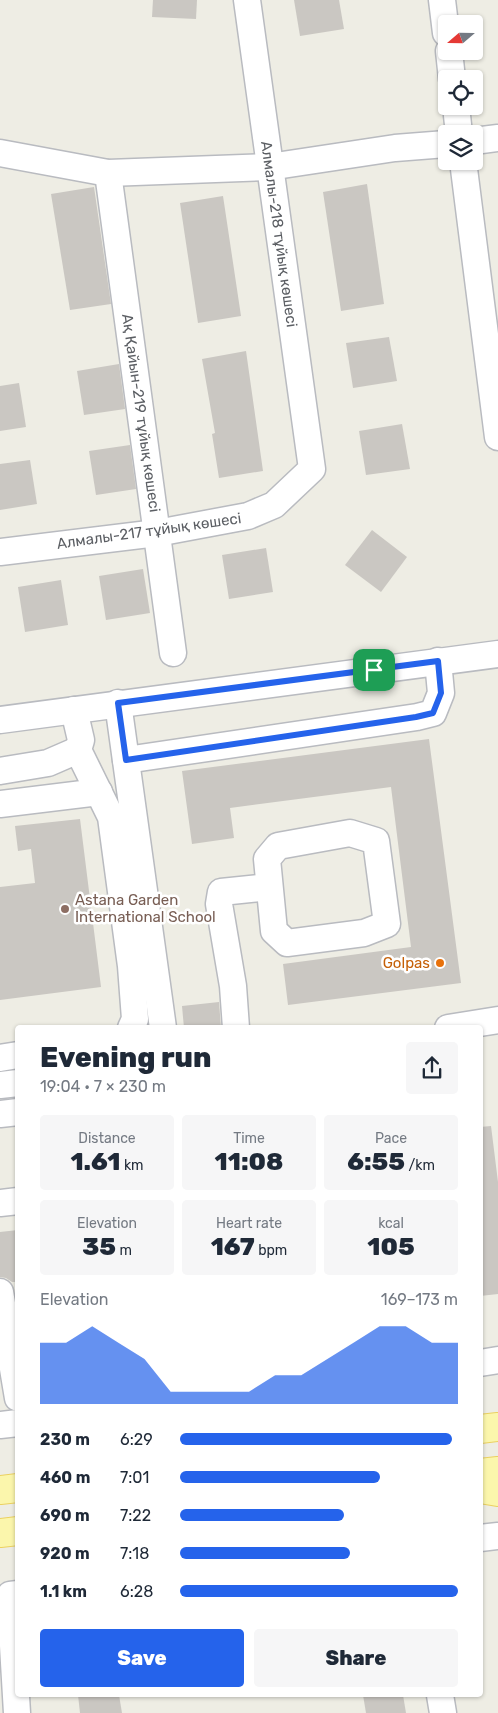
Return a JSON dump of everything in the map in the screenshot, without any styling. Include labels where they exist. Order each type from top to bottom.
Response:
[{"type":"main road","points":[[483,1429],[498,1427]]},
{"type":"main road","points":[[483,1473],[498,1471]]},
{"type":"main road","points":[[0,1490],[15,1488]]},
{"type":"main road","points":[[483,1490],[498,1492]]},
{"type":"main road","points":[[0,1533],[15,1531]]},
{"type":"street","name":"Алмалы-218 тұйық көшесі","points":[[247,0],[312,469]]},
{"type":"street","points":[[442,0],[444,15]]},
{"type":"street","points":[[483,140],[498,138]]},
{"type":"street","points":[[0,153],[108,173],[269,167],[395,148],[438,145]]},
{"type":"street","points":[[464,170],[498,437]]},
{"type":"street","name":"Ақ Қайын-219 тұйық көшесі","points":[[108,173],[173,653]]},
{"type":"street","points":[[481,302],[498,324]]},
{"type":"street","name":"Алмалы-217 тұйық көшесі","points":[[0,552],[157,533],[248,516],[274,505],[312,469]]},
{"type":"street","points":[[0,720],[498,654]]},
{"type":"street","points":[[126,760],[433,713],[441,693],[438,661]]},
{"type":"street","points":[[118,703],[163,1025]]},
{"type":"street","points":[[74,710],[81,740],[78,750],[111,816],[131,966],[134,1019],[132,1025]]},
{"type":"street","points":[[0,771],[48,763],[78,750]]},
{"type":"street","points":[[0,804],[99,792]]},
{"type":"street","points":[[350,833],[376,840],[387,924],[364,933],[287,942],[274,931],[270,887],[267,859],[278,846],[350,833]]},
{"type":"street","points":[[236,1025],[233,986],[219,904],[221,892],[270,887]]},
{"type":"street","points":[[467,1025],[498,1020]]},
{"type":"street","points":[[0,1058],[15,1056]]},
{"type":"street","points":[[0,1085],[15,1083]]},
{"type":"street","points":[[0,1114],[15,1112]]},
{"type":"street","points":[[0,1203],[15,1201]]},
{"type":"street","points":[[0,1292],[2,1292],[15,1378]]},
{"type":"street","points":[[483,1362],[498,1360]]},
{"type":"street","points":[[0,1425],[15,1423]]},
{"type":"street","points":[[0,1480],[15,1474]]},
{"type":"street","points":[[483,1538],[498,1536]]},
{"type":"street","points":[[11,1594],[15,1662]]},
{"type":"street","points":[[17,1697],[18,1713]]},
{"type":"street","points":[[440,1697],[442,1713]]},
{"type":"building","points":[[153,0],[197,0],[196,19],[152,17]]},
{"type":"building","points":[[294,0],[339,0],[344,29],[300,36]]},
{"type":"building","points":[[367,184],[384,304],[341,311],[323,192]]},
{"type":"building","points":[[94,187],[111,304],[70,310],[51,194]]},
{"type":"building","points":[[223,196],[241,316],[198,323],[180,203]]},
{"type":"building","points":[[389,337],[397,381],[353,388],[346,343]]},
{"type":"building","points":[[246,351],[263,471],[219,478],[212,434],[215,433],[202,359]]},
{"type":"building","points":[[119,364],[125,409],[84,415],[77,371]]},
{"type":"building","points":[[19,383],[26,427],[0,431],[0,386]]},
{"type":"building","points":[[402,424],[410,469],[366,475],[359,431]]},
{"type":"building","points":[[130,445],[136,489],[96,495],[89,451]]},
{"type":"building","points":[[30,460],[37,504],[0,510],[0,464]]},
{"type":"building","points":[[372,530],[407,557],[381,592],[345,565]]},
{"type":"building","points":[[266,548],[273,592],[229,599],[222,555]]},
{"type":"building","points":[[143,569],[150,613],[106,620],[99,576]]},
{"type":"building","points":[[61,580],[68,625],[25,632],[18,587]]},
{"type":"building","points":[[429,739],[461,983],[288,1005],[283,964],[411,947],[391,787],[230,808],[234,838],[192,844],[182,771]]},
{"type":"building","points":[[80,819],[101,987],[0,1000],[0,887],[35,883],[31,849],[18,851],[15,826]]},
{"type":"building","points":[[219,1002],[221,1025],[184,1025],[182,1006]]},
{"type":"building","points":[[491,1126],[498,1182],[498,1294],[483,1296],[483,1127]]},
{"type":"building","points":[[15,1230],[15,1282],[0,1277],[0,1232]]},
{"type":"building","points":[[78,1697],[119,1697],[122,1713],[80,1713]]},
{"type":"building","points":[[363,1697],[403,1697],[406,1713],[366,1713]]},
{"type":"place","name":"Astana Garden International School","points":[[65,909]]},
{"type":"place","name":"Golpas","points":[[440,963]]},
{"type":"route","points":[[438,661],[441,693],[433,713],[126,760],[118,703],[374,670],[438,661]]}]
